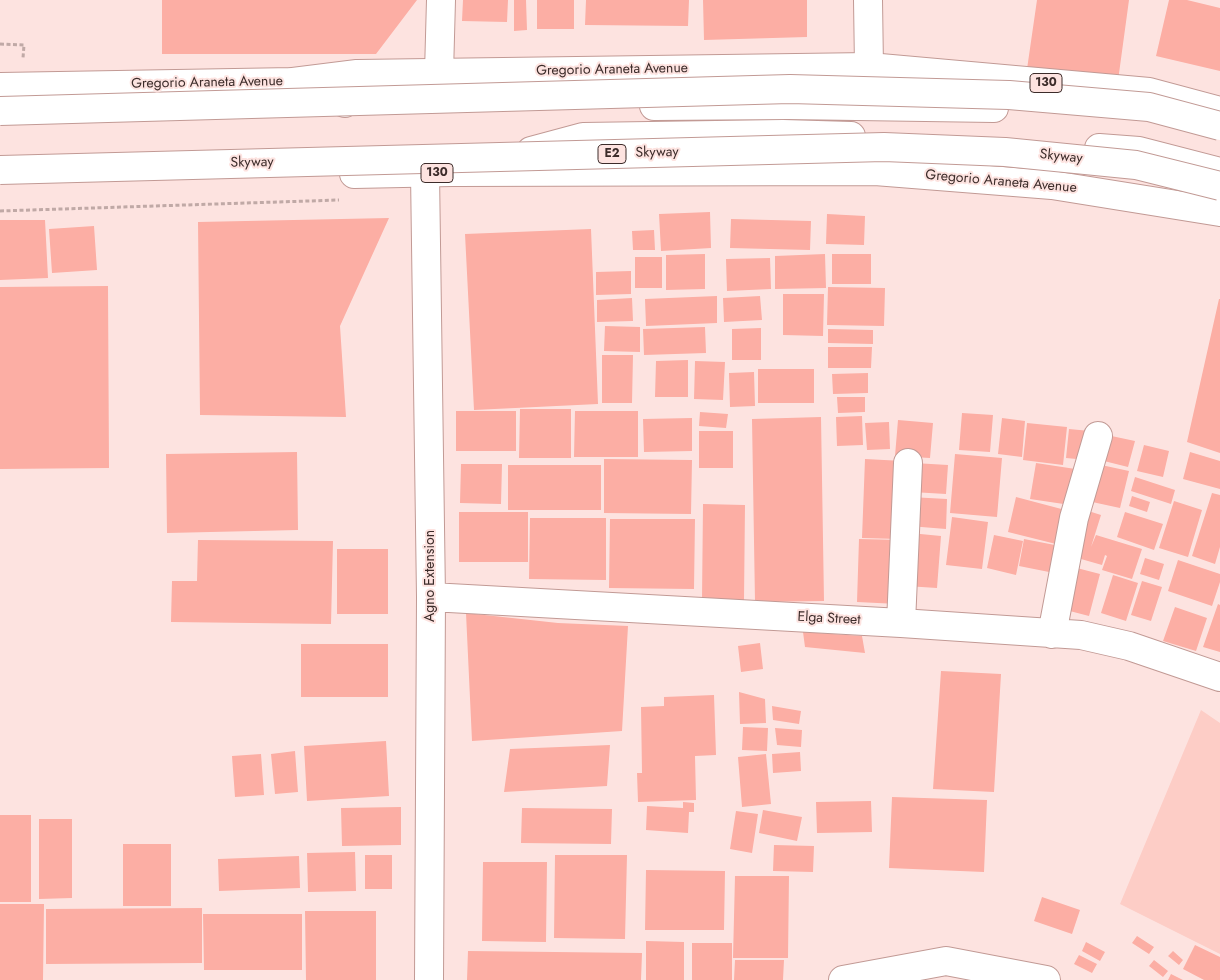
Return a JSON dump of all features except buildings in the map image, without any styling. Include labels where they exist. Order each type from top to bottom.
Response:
[{"type":"main road","points":[[439,73],[441,0]]},
{"type":"main road","points":[[868,0],[869,67]]},
{"type":"main road","name":"Gregorio Araneta Avenue","points":[[0,88],[293,82],[357,74],[869,67],[1149,92],[1220,111]]},
{"type":"main road","points":[[293,82],[358,108],[788,105],[1008,108],[1148,120],[1220,139]]},
{"type":"main road","points":[[0,111],[790,89],[1009,95],[1149,107],[1220,126]]},
{"type":"main road","points":[[452,172],[583,137],[783,134],[1006,140],[1140,152],[1220,172]]},
{"type":"main road","name":"Skyway","points":[[0,170],[884,147],[1005,152],[1136,165],[1220,186]]},
{"type":"main road","name":"Gregorio Araneta Avenue","points":[[0,182],[452,172],[875,171],[1052,185],[1220,212]]},
{"type":"main road","name":"Agno Extension","points":[[425,173],[431,597],[429,980]]},
{"type":"main road","points":[[1052,634],[1074,518],[1098,436]]},
{"type":"main road","points":[[901,623],[908,463]]},
{"type":"main road","name":"Elga Street","points":[[431,597],[1081,635],[1129,646],[1220,676]]},
{"type":"main road","points":[[843,980],[946,961],[1046,980]]},
{"type":"path","points":[[0,44],[24,45]]},
{"type":"path","points":[[0,211],[346,200]]},
{"type":"shaded area","points":[[1201,710],[1220,723],[1220,954],[1120,904]]}]
